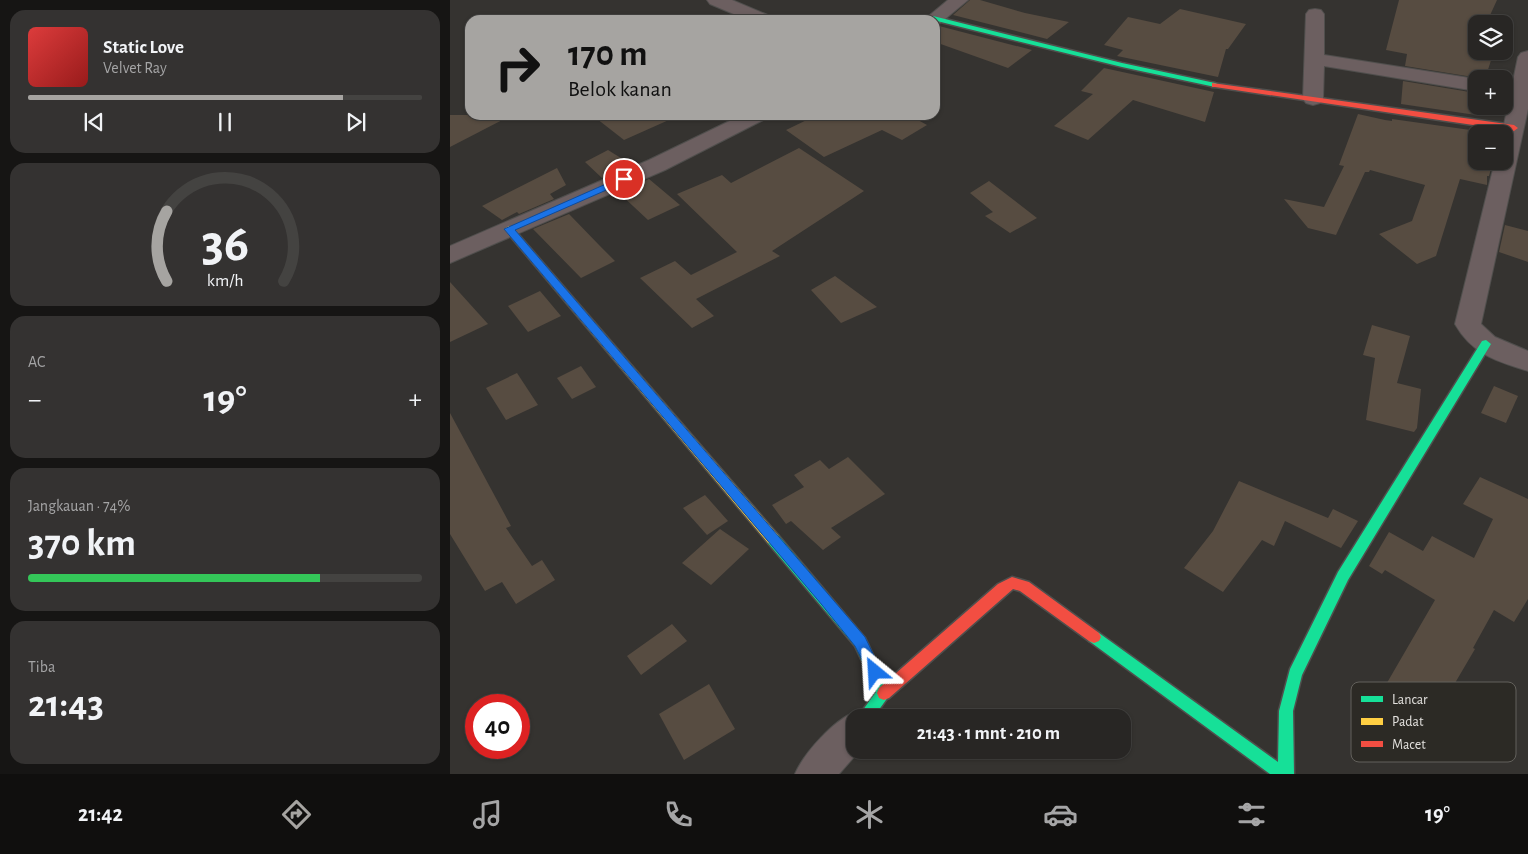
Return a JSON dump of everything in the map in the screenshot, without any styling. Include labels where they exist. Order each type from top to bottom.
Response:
[{"type":"street","points":[[716,0],[752,15]]},
{"type":"street","points":[[939,15],[959,0]]},
{"type":"street","points":[[1313,99],[1315,14]]},
{"type":"street","points":[[940,20],[1197,82],[1514,128]]},
{"type":"street","points":[[1528,57],[1513,91],[1514,128],[1468,324],[1472,332],[1486,344],[1528,361]]},
{"type":"street","points":[[1314,59],[1468,84]]},
{"type":"street","points":[[450,256],[657,165],[748,120]]},
{"type":"street","points":[[509,229],[860,642],[884,693]]},
{"type":"street","points":[[1284,774],[1284,737],[1289,688],[1295,674],[1343,576],[1486,344]]},
{"type":"street","points":[[871,709],[884,693],[1003,588],[1016,583],[1024,586],[1284,774]]},
{"type":"street","points":[[814,774],[846,739]]},
{"type":"building","points":[[970,0],[980,0],[1025,13],[1069,22],[1047,39],[953,15]]},
{"type":"building","points":[[1399,0],[1497,0],[1490,15],[1468,15],[1468,60],[1491,60],[1488,70],[1468,70],[1468,76],[1405,66],[1407,54],[1386,50]]},
{"type":"building","points":[[1180,9],[1246,24],[1228,49],[1226,49],[1218,77],[1117,56],[1123,50],[1104,45],[1128,17],[1160,24]]},
{"type":"building","points":[[940,26],[1032,50],[1008,68],[940,44]]},
{"type":"building","points":[[1104,68],[1214,92],[1205,122],[1133,100],[1088,140],[1054,126],[1093,94],[1081,91]]},
{"type":"building","points":[[1403,81],[1468,92],[1468,114],[1401,104]]},
{"type":"building","points":[[1358,114],[1392,121],[1392,119],[1468,130],[1468,170],[1491,170],[1489,176],[1487,176],[1487,185],[1460,179],[1436,256],[1417,264],[1379,234],[1412,221],[1425,185],[1370,170],[1365,172],[1336,235],[1308,228],[1284,199],[1324,207],[1344,166],[1339,165]]},
{"type":"building","points":[[450,115],[465,115],[465,120],[502,120],[450,147]]},
{"type":"building","points":[[598,120],[669,120],[624,140]]},
{"type":"building","points":[[807,120],[918,120],[927,125],[902,140],[882,130],[824,157],[786,130]]},
{"type":"building","points":[[799,148],[864,191],[772,251],[780,256],[696,299],[714,316],[692,328],[640,278],[675,261],[691,275],[737,252],[677,194],[722,175],[731,183]]},
{"type":"building","points":[[608,150],[632,165],[602,178],[585,162]]},
{"type":"building","points":[[557,168],[566,185],[550,194],[554,199],[519,214],[517,212],[502,220],[482,206]]},
{"type":"building","points":[[649,179],[680,205],[648,220],[618,192]]},
{"type":"building","points":[[989,181],[1037,218],[1010,233],[985,216],[993,212],[970,193]]},
{"type":"building","points":[[569,214],[615,261],[581,278],[533,229]]},
{"type":"building","points":[[1505,225],[1528,231],[1528,262],[1499,252]]},
{"type":"building","points":[[835,276],[877,307],[841,323],[811,290]]},
{"type":"building","points":[[450,282],[488,324],[450,342]]},
{"type":"building","points":[[540,291],[561,316],[528,332],[508,306]]},
{"type":"building","points":[[1372,325],[1410,336],[1397,383],[1421,389],[1417,428],[1414,432],[1366,420],[1375,358],[1363,355]]},
{"type":"building","points":[[581,366],[596,387],[572,399],[557,378]]},
{"type":"building","points":[[517,373],[538,405],[506,420],[486,388]]},
{"type":"building","points":[[1494,386],[1518,396],[1506,423],[1481,413]]},
{"type":"building","points":[[450,413],[511,526],[506,528],[532,566],[542,560],[555,580],[516,604],[502,582],[485,591],[450,534]]},
{"type":"building","points":[[848,457],[885,494],[831,528],[841,537],[823,550],[791,521],[786,524],[772,505],[804,487],[794,475],[820,460],[829,469]]},
{"type":"building","points":[[1480,477],[1528,499],[1528,599],[1514,622],[1494,610],[1473,648],[1475,649],[1456,682],[1387,682],[1435,600],[1385,570],[1382,574],[1369,566],[1389,532],[1423,551],[1432,536],[1474,558],[1493,519],[1463,504]]},
{"type":"building","points":[[1239,481],[1328,518],[1333,509],[1358,521],[1341,548],[1285,521],[1274,546],[1262,540],[1223,592],[1184,568],[1213,531]]},
{"type":"building","points":[[705,495],[728,521],[707,535],[683,508]]},
{"type":"building","points":[[720,529],[749,549],[711,585],[682,563]]},
{"type":"building","points":[[672,624],[687,641],[641,675],[627,656]]},
{"type":"building","points":[[709,684],[735,729],[684,760],[659,714]]},
{"type":"traffic: fast","points":[[940,19],[1122,65],[1215,85]]},
{"type":"traffic: fast","points":[[1286,774],[1286,711],[1295,674],[1343,576],[1486,344]]},
{"type":"traffic: fast","points":[[773,539],[860,642],[884,693],[871,709]]},
{"type":"traffic: fast","points":[[1094,637],[1283,774]]},
{"type":"traffic: slow","points":[[509,229],[773,539]]},
{"type":"traffic: jam","points":[[1215,85],[1514,128]]},
{"type":"traffic: jam","points":[[884,693],[1003,588],[1012,583],[1024,586],[1094,637]]},
{"type":"route","points":[[624,179],[509,229],[860,642],[875,672]]}]
